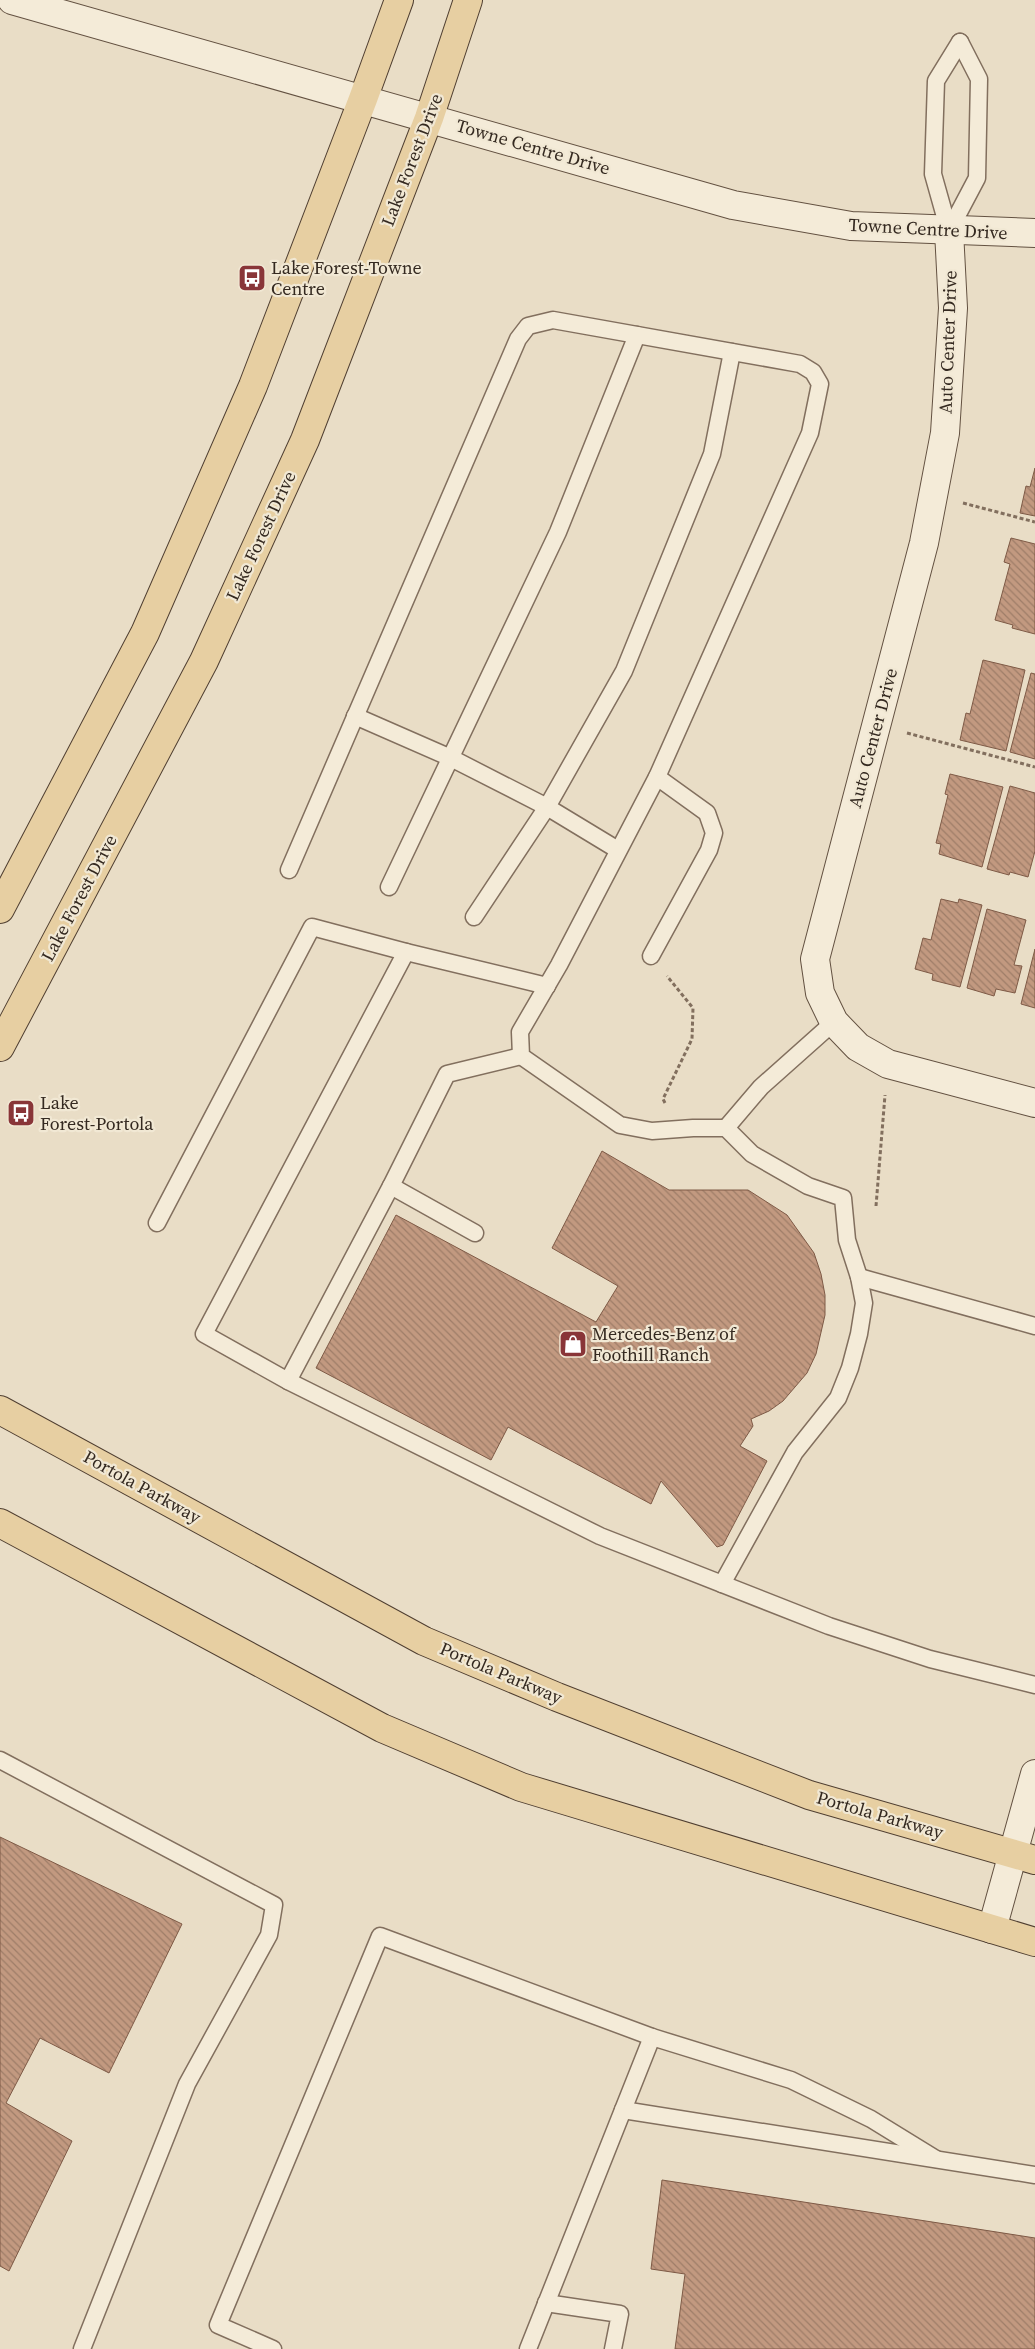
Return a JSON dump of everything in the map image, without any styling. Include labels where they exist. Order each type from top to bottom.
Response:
[{"type":"main road","points":[[0,909],[146,633],[253,386],[399,0]]},
{"type":"main road","name":"Lake Forest Drive","points":[[0,1047],[208,652],[305,440],[429,118],[468,0]]},
{"type":"main road","name":"Portola Parkway","points":[[0,1410],[424,1641],[558,1697],[809,1795],[1024,1856]]},
{"type":"main road","points":[[0,1523],[382,1728],[520,1787],[1035,1942]]},
{"type":"street","name":"Towne Centre Drive","points":[[12,0],[733,205],[851,226],[1035,233]]},
{"type":"street","name":"Auto Center Drive","points":[[949,231],[953,308],[946,433],[924,544],[815,959],[820,993],[834,1022],[858,1047],[888,1064],[1035,1102]]},
{"type":"street","points":[[992,1929],[1024,1856],[1035,1774]]},
{"type":"lane","points":[[960,42],[979,80],[976,178],[949,231],[933,174],[936,81],[960,42]]},
{"type":"lane","points":[[289,870],[518,339],[528,326],[554,320],[800,364],[813,372],[820,384],[810,433],[657,777],[547,986],[520,1032],[521,1056]]},
{"type":"lane","points":[[389,887],[558,532],[636,334]]},
{"type":"lane","points":[[474,917],[548,807],[624,672],[712,454],[732,352]]},
{"type":"lane","points":[[356,716],[451,758],[548,807],[618,850]]},
{"type":"lane","points":[[651,956],[709,850],[714,833],[707,813],[657,777]]},
{"type":"lane","points":[[157,1223],[312,927],[547,986]]},
{"type":"lane","points":[[406,952],[204,1334],[288,1381],[600,1536],[829,1626],[930,1658],[1035,1685]]},
{"type":"lane","points":[[726,1128],[761,1087],[834,1022]]},
{"type":"lane","points":[[288,1381],[391,1186],[447,1074],[521,1056],[620,1125],[652,1131],[726,1128],[752,1154],[808,1186],[843,1198],[847,1240],[859,1277],[864,1303],[859,1334],[850,1368],[838,1398],[795,1452],[722,1584]]},
{"type":"lane","points":[[391,1186],[475,1233]]},
{"type":"lane","points":[[859,1277],[1035,1326]]},
{"type":"lane","points":[[0,1760],[274,1905],[269,1935],[187,2084],[82,2349]]},
{"type":"lane","points":[[273,2349],[218,2325],[380,1936],[652,2037],[791,2080],[871,2119],[936,2159]]},
{"type":"lane","points":[[528,2349],[652,2037]]},
{"type":"lane","points":[[623,2110],[1035,2174]]},
{"type":"lane","points":[[546,2303],[620,2314],[613,2349]]},
{"type":"path","points":[[933,495],[1035,522]]},
{"type":"path","points":[[876,725],[1035,767]]},
{"type":"path","points":[[651,956],[693,1008],[692,1039],[663,1099],[681,1129]]},
{"type":"path","points":[[876,1206],[888,1064]]},
{"type":"building","points":[[1035,468],[1035,516],[1020,513],[1026,486],[1030,487]]},
{"type":"building","points":[[1011,538],[1035,544],[1035,634],[1012,628],[1013,625],[995,620],[1010,564],[1004,562]]},
{"type":"building","points":[[983,660],[1025,670],[1006,751],[960,740],[966,713],[970,714]]},
{"type":"building","points":[[1031,673],[1035,674],[1035,759],[1010,752]]},
{"type":"building","points":[[950,774],[1003,787],[982,867],[939,854],[941,844],[936,843],[948,795],[945,794]]},
{"type":"building","points":[[1010,786],[1035,793],[1035,851],[1028,877],[1010,872],[1009,875],[987,869]]},
{"type":"building","points":[[941,899],[958,903],[959,899],[982,905],[960,987],[932,980],[933,974],[915,969],[923,938],[931,940]]},
{"type":"building","points":[[987,909],[1026,920],[1014,965],[1022,966],[1015,993],[996,989],[994,996],[967,988]]},
{"type":"building","points":[[1035,949],[1035,1008],[1021,1004]]},
{"type":"building","name":"Mercedes-Benz of Foothill Ranch","points":[[602,1151],[669,1190],[748,1190],[787,1215],[814,1253],[821,1274],[825,1295],[825,1315],[816,1354],[807,1373],[783,1401],[769,1411],[751,1419],[753,1426],[740,1446],[767,1461],[723,1545],[717,1547],[661,1481],[651,1504],[508,1427],[491,1460],[316,1368],[396,1215],[596,1322],[618,1286],[552,1248]]},
{"type":"building","points":[[0,1837],[182,1924],[109,2073],[40,2038],[6,2103],[72,2141],[9,2271],[0,2266]]},
{"type":"building","points":[[662,2180],[1035,2238],[1035,2349],[675,2349],[685,2274],[651,2269]]},
{"type":"place","name":"Lake Forest-Towne Centre","points":[[252,278]]},
{"type":"place","name":"Lake Forest-Portola","points":[[21,1113]]},
{"type":"place","name":"Mercedes-Benz of Foothill Ranch","points":[[573,1344]]}]
